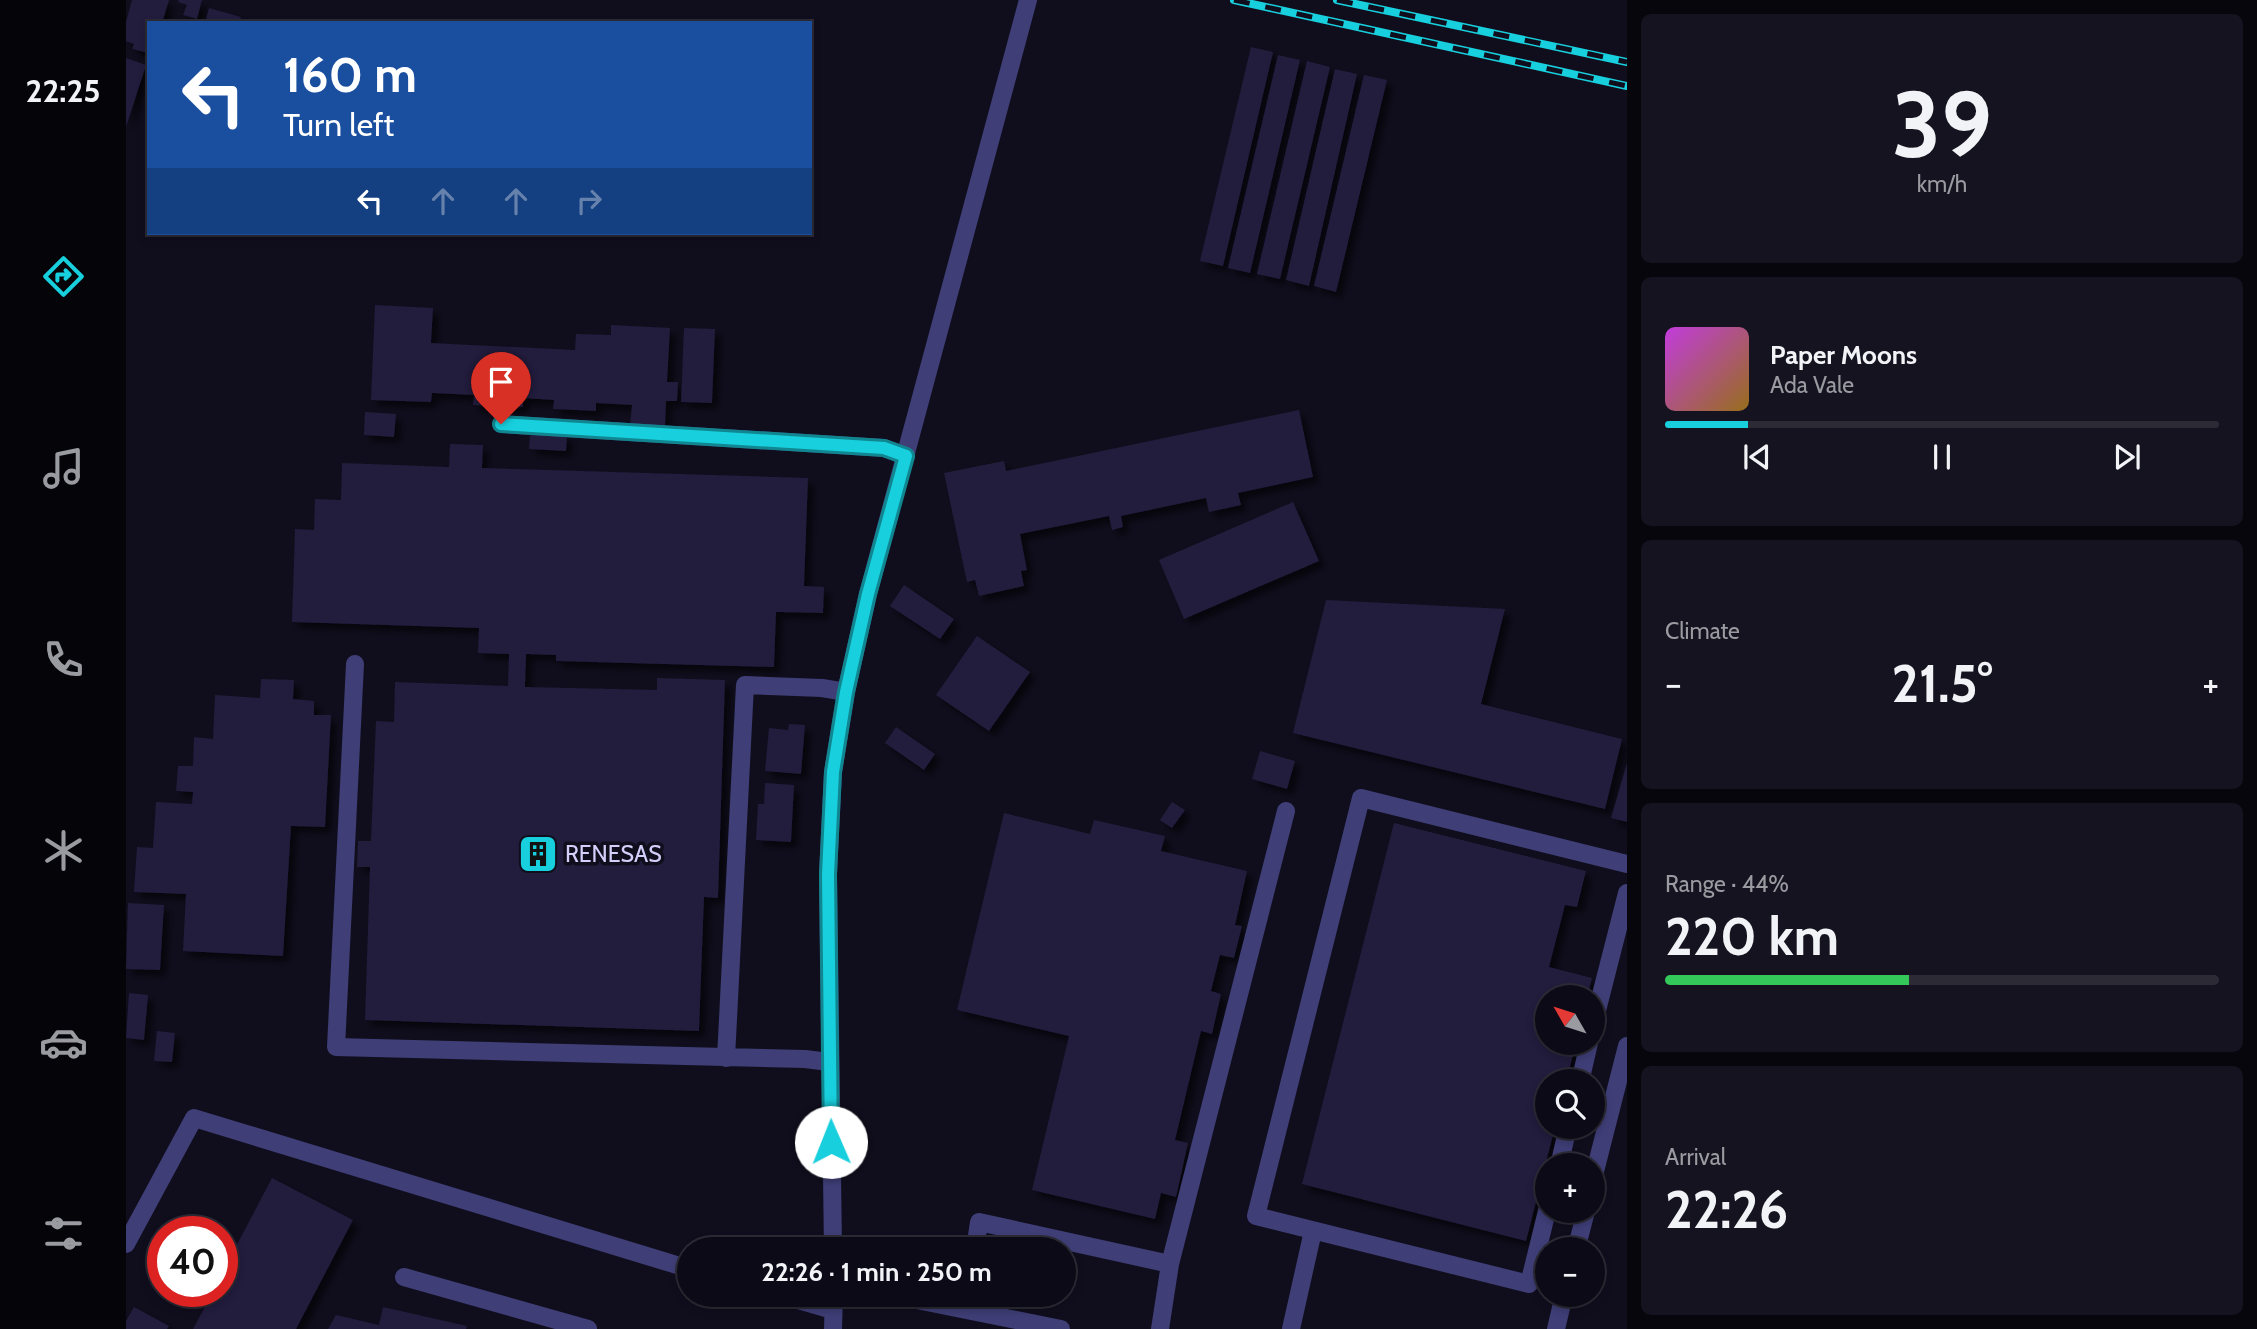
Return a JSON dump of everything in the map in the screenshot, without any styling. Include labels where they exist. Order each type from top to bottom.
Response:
[{"type":"street","points":[[833,1237],[828,874],[833,772],[846,692],[868,594],[1028,0]]},
{"type":"street","points":[[501,424],[884,448],[906,456]]},
{"type":"street","points":[[355,664],[337,1047],[805,1059],[829,1062]]},
{"type":"street","points":[[726,1058],[745,685],[822,688],[846,692]]},
{"type":"street","points":[[1544,1223],[1529,1284],[1256,1216],[1361,798],[1627,864]]},
{"type":"street","points":[[1160,1329],[1170,1264],[1286,811]]},
{"type":"street","points":[[1603,985],[1627,893]]},
{"type":"street","points":[[1600,1153],[1627,1046]]},
{"type":"street","points":[[126,1244],[194,1118],[677,1265]]},
{"type":"street","points":[[977,1237],[979,1222],[1047,1237]]},
{"type":"street","points":[[1291,1329],[1313,1231]]},
{"type":"street","points":[[1076,1243],[1170,1264]]},
{"type":"street","points":[[404,1277],[588,1329]]},
{"type":"street","points":[[833,1307],[833,1329]]},
{"type":"street","points":[[984,1307],[1061,1329]]},
{"type":"street","points":[[1556,1329],[1561,1307]]},
{"type":"building","points":[[132,0],[169,0],[163,21],[147,21],[147,53],[132,49],[134,44],[126,41],[126,22]]},
{"type":"building","points":[[202,0],[197,19],[183,15],[187,5],[178,2]]},
{"type":"building","points":[[209,8],[241,17],[240,21],[206,21]]},
{"type":"building","points":[[1251,47],[1273,52],[1223,266],[1200,261]]},
{"type":"building","points":[[1278,55],[1300,60],[1250,273],[1228,268]]},
{"type":"building","points":[[126,58],[146,65],[126,127]]},
{"type":"building","points":[[1307,61],[1330,67],[1280,279],[1257,274]]},
{"type":"building","points":[[1335,69],[1357,74],[1309,286],[1286,280]]},
{"type":"building","points":[[1364,75],[1387,80],[1336,292],[1314,286]]},
{"type":"building","points":[[375,305],[433,308],[431,343],[575,350],[576,334],[611,335],[611,325],[670,328],[667,382],[678,382],[677,401],[666,401],[665,427],[630,426],[632,405],[596,403],[596,411],[553,409],[554,400],[523,398],[523,407],[473,405],[474,395],[432,393],[431,402],[371,400]]},
{"type":"building","points":[[684,328],[715,329],[712,403],[681,402]]},
{"type":"building","points":[[1299,410],[1313,477],[1238,493],[1241,505],[1209,512],[1206,498],[1121,516],[1123,527],[1112,530],[1109,516],[1020,534],[1027,570],[1021,571],[1024,586],[979,596],[975,580],[967,582],[944,473],[1004,461],[1006,471]]},
{"type":"building","points":[[365,412],[396,414],[394,437],[364,435]]},
{"type":"building","points":[[530,433],[567,435],[566,451],[529,449]]},
{"type":"building","points":[[450,444],[483,445],[482,468],[808,478],[804,586],[824,587],[823,613],[776,612],[774,667],[556,661],[556,655],[526,654],[525,687],[657,690],[657,678],[725,680],[718,898],[704,897],[699,1031],[365,1020],[370,867],[357,867],[358,841],[371,841],[376,721],[394,722],[395,682],[508,686],[509,654],[478,653],[479,628],[292,622],[295,529],[314,530],[315,499],[341,500],[342,463],[449,467]]},
{"type":"building","points":[[1293,502],[1319,561],[1184,619],[1159,560]]},
{"type":"building","points":[[904,585],[954,619],[940,639],[890,606]]},
{"type":"building","points":[[1326,600],[1505,609],[1481,704],[1622,739],[1605,809],[1293,733]]},
{"type":"building","points":[[977,636],[1030,672],[989,731],[936,695]]},
{"type":"building","points":[[261,679],[294,680],[293,699],[314,701],[314,715],[331,715],[325,827],[291,826],[283,956],[183,951],[186,894],[134,892],[137,847],[153,848],[156,802],[192,804],[193,792],[176,791],[178,766],[193,766],[194,737],[213,739],[215,695],[260,698]]},
{"type":"building","points":[[789,724],[805,725],[801,774],[765,771],[769,728],[788,730]]},
{"type":"building","points":[[896,727],[935,754],[924,770],[885,743]]},
{"type":"building","points":[[1260,751],[1295,761],[1287,789],[1252,779]]},
{"type":"building","points":[[1627,763],[1627,822],[1611,818]]},
{"type":"building","points":[[765,783],[794,785],[791,842],[756,840],[758,804],[764,804]]},
{"type":"building","points":[[1172,802],[1185,810],[1172,828],[1160,820]]},
{"type":"building","points":[[1004,813],[1090,834],[1094,820],[1165,836],[1161,851],[1247,871],[1235,925],[1242,926],[1234,958],[1220,955],[1211,991],[1221,994],[1212,1034],[1201,1031],[1175,1140],[1188,1143],[1176,1197],[1161,1193],[1155,1219],[1032,1190],[1069,1036],[957,1010]]},
{"type":"building","points":[[1394,823],[1586,871],[1577,907],[1565,905],[1549,967],[1592,978],[1590,985],[1535,985],[1535,1055],[1573,1055],[1569,1069],[1535,1069],[1535,1139],[1552,1139],[1548,1153],[1535,1153],[1535,1206],[1526,1241],[1302,1184]]},
{"type":"building","points":[[128,903],[164,905],[160,970],[126,969]]},
{"type":"building","points":[[129,993],[148,995],[144,1040],[126,1038]]},
{"type":"building","points":[[157,1031],[175,1033],[172,1062],[154,1061]]},
{"type":"building","points":[[272,1178],[353,1220],[296,1329],[193,1329],[205,1307],[238,1307],[238,1243]]},
{"type":"building","points":[[134,1307],[169,1326],[167,1329],[126,1329],[126,1321]]},
{"type":"building","points":[[383,1307],[467,1326],[466,1329],[328,1329],[336,1315],[379,1325]]},
{"type":"railway","points":[[1234,0],[1627,86]]},
{"type":"railway","points":[[1337,0],[1627,62]]},
{"type":"place","name":"RENESAS","points":[[538,854]]},
{"type":"route","points":[[501,424],[884,448],[906,456],[868,594],[846,692],[833,772],[828,874],[831,1142]]}]
